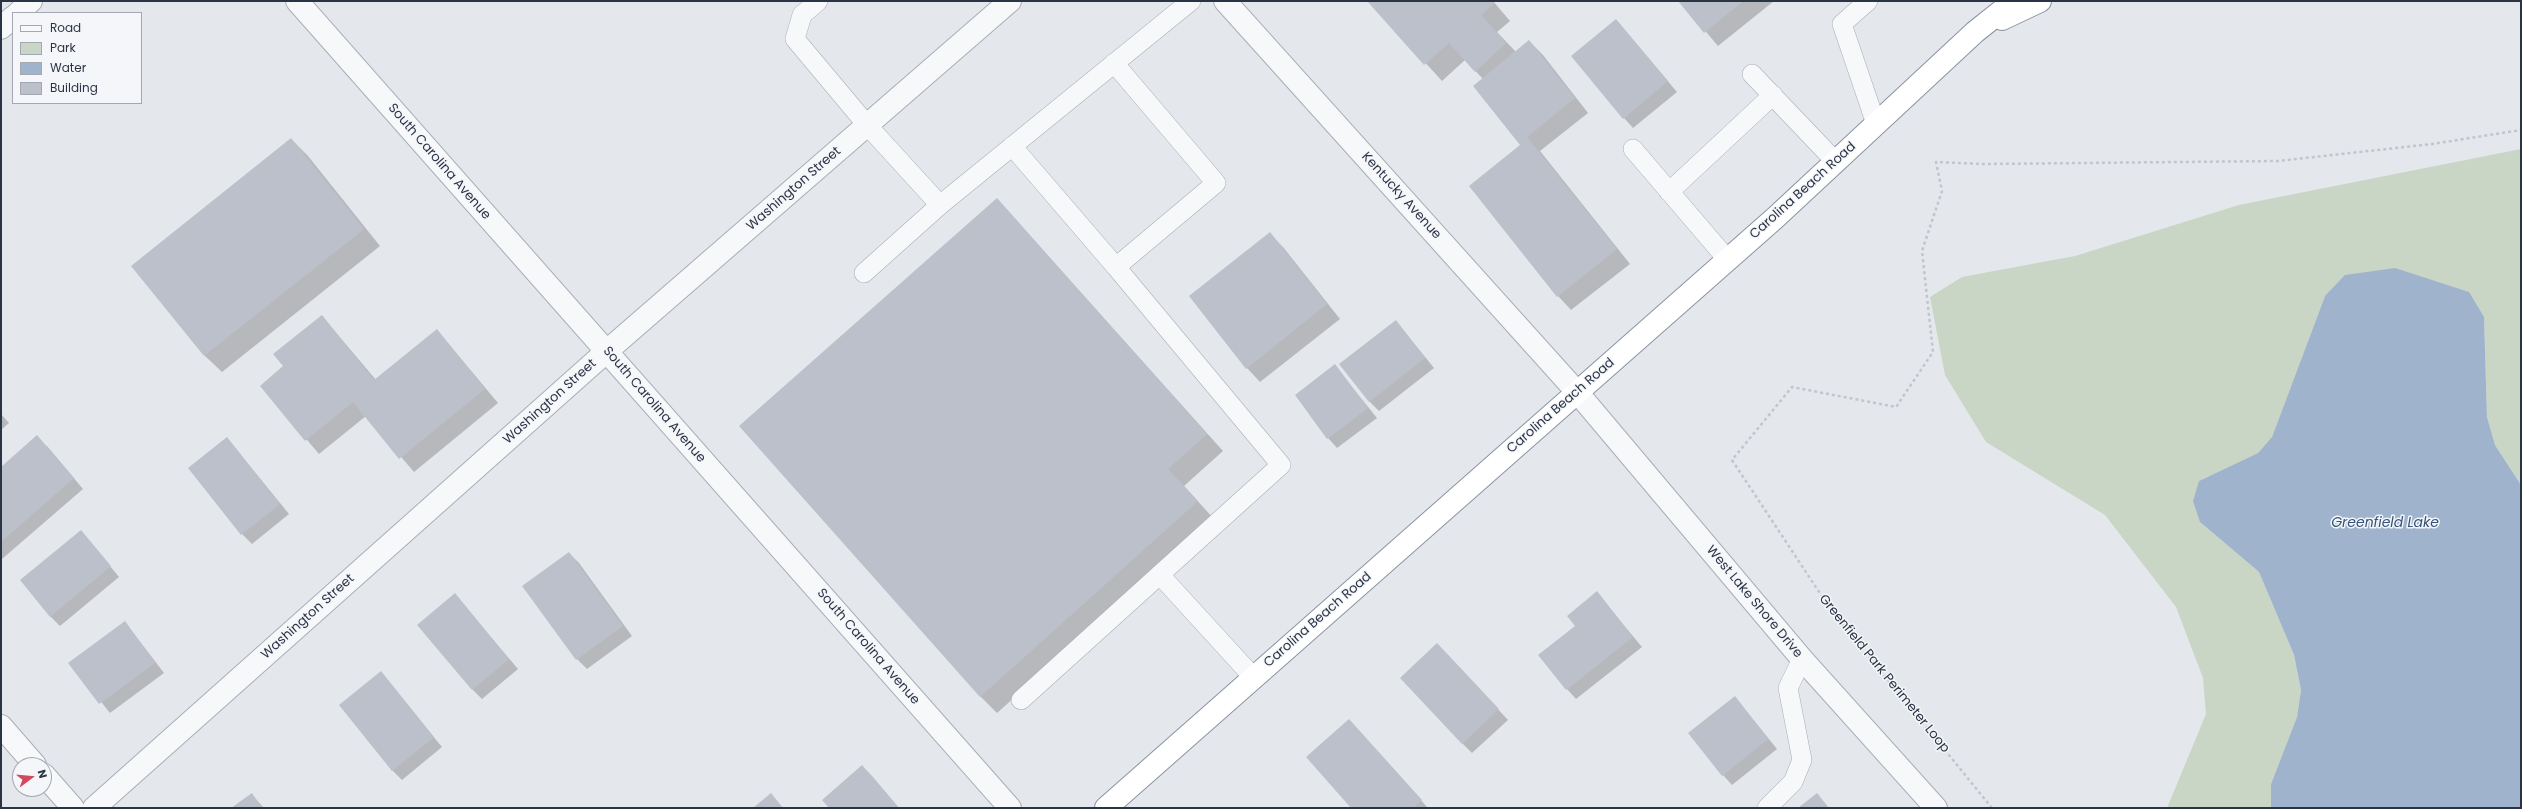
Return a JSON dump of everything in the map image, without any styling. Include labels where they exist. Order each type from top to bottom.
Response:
[{"type":"highway","name":"Carolina Beach Road","points":[[1106,808],[1727,260],[1976,32],[2014,1]]},
{"type":"highway","points":[[1976,32],[2040,1]]},
{"type":"street","points":[[19,12],[31,1]]},
{"type":"street","name":"South Carolina Avenue","points":[[297,1],[1010,808]]},
{"type":"street","name":"Washington Street","points":[[94,808],[606,351],[1010,1]]},
{"type":"street","name":"Kentucky Avenue","points":[[1225,1],[1577,392]]},
{"type":"street","points":[[1,28],[12,19]]},
{"type":"street","name":"West Lake Shore Drive","points":[[1577,392],[1802,659],[1936,808]]},
{"type":"street","points":[[1,726],[28,757]]},
{"type":"street","points":[[52,784],[73,808]]},
{"type":"lane","points":[[818,1],[802,15],[795,39],[867,125],[940,205]]},
{"type":"lane","points":[[864,272],[940,205],[1191,1]]},
{"type":"lane","points":[[1868,1],[1842,24],[1876,124]]},
{"type":"lane","points":[[1114,63],[1216,183],[1116,268]]},
{"type":"lane","points":[[1752,74],[1836,161]]},
{"type":"lane","points":[[1669,192],[1773,95]]},
{"type":"lane","points":[[1012,146],[1281,465],[1021,700]]},
{"type":"lane","points":[[1632,149],[1727,260]]},
{"type":"lane","points":[[1160,575],[1254,678]]},
{"type":"lane","points":[[1767,808],[1793,782],[1802,760],[1788,688],[1802,659]]},
{"type":"path","name":"Greenfield Park Perimeter Loop","points":[[1992,808],[1831,610],[1732,460],[1792,387],[1896,407],[1933,352],[1922,251],[1942,191],[1936,162],[1984,164],[2278,161],[2432,144],[2521,130]]},
{"type":"green space","points":[[2521,149],[2521,485],[2495,445],[2487,417],[2484,318],[2325,296],[2272,437],[2258,453],[2199,481],[2200,522],[2259,572],[2294,655],[2301,690],[2297,717],[2271,784],[2271,808],[2167,808],[2206,714],[2203,678],[2176,607],[2105,515],[1986,442],[1945,375],[1930,297],[1962,277],[2075,256],[2239,205]]},
{"type":"water","name":"Greenfield Lake","points":[[2395,268],[2469,292],[2484,317],[2487,417],[2495,445],[2521,485],[2521,808],[2271,808],[2271,784],[2297,717],[2301,690],[2294,655],[2259,572],[2200,522],[2193,501],[2199,481],[2258,453],[2272,437],[2325,296],[2345,275]]},
{"type":"building","points":[[1367,1],[1492,1],[1494,3],[1481,15],[1506,43],[1475,72],[1449,43],[1424,65]]},
{"type":"building","points":[[1678,1],[1743,1],[1704,33]]},
{"type":"building","points":[[1616,19],[1668,81],[1623,119],[1571,56]]},
{"type":"building","points":[[1529,40],[1575,98],[1527,137],[1617,249],[1557,297],[1469,186],[1520,145],[1473,86]]},
{"type":"building","points":[[291,138],[364,229],[204,356],[131,266]]},
{"type":"building","points":[[997,198],[1207,434],[1168,469],[1198,501],[980,697],[739,426]]},
{"type":"building","points":[[1270,232],[1327,304],[1246,369],[1189,296]]},
{"type":"building","points":[[322,315],[374,380],[437,329],[485,389],[399,459],[353,402],[305,441],[260,386],[283,366],[273,354]]},
{"type":"building","points":[[1396,320],[1425,358],[1369,402],[1339,364]]},
{"type":"building","points":[[1335,364],[1368,408],[1327,439],[1295,395]]},
{"type":"building","points":[[37,435],[74,478],[1,542],[1,467]]},
{"type":"building","points":[[227,437],[280,504],[241,535],[188,468]]},
{"type":"building","points":[[81,530],[111,566],[50,617],[20,580]]},
{"type":"building","points":[[569,552],[623,626],[576,660],[522,586]]},
{"type":"building","points":[[1597,591],[1633,637],[1566,690],[1538,655],[1575,626],[1567,616]]},
{"type":"building","points":[[455,593],[509,659],[472,690],[417,625]]},
{"type":"building","points":[[125,621],[155,663],[99,704],[68,663]]},
{"type":"building","points":[[1437,643],[1499,709],[1462,744],[1400,678]]},
{"type":"building","points":[[381,671],[434,737],[392,771],[339,705]]},
{"type":"building","points":[[1735,696],[1768,739],[1722,776],[1688,733]]},
{"type":"building","points":[[1349,719],[1422,800],[1413,808],[1351,808],[1306,757]]},
{"type":"building","points":[[862,765],[899,808],[829,808],[822,800]]},
{"type":"building","points":[[252,793],[262,808],[231,808]]},
{"type":"building","points":[[771,793],[783,808],[753,808]]},
{"type":"building","points":[[1817,793],[1829,808],[1798,808]]}]
